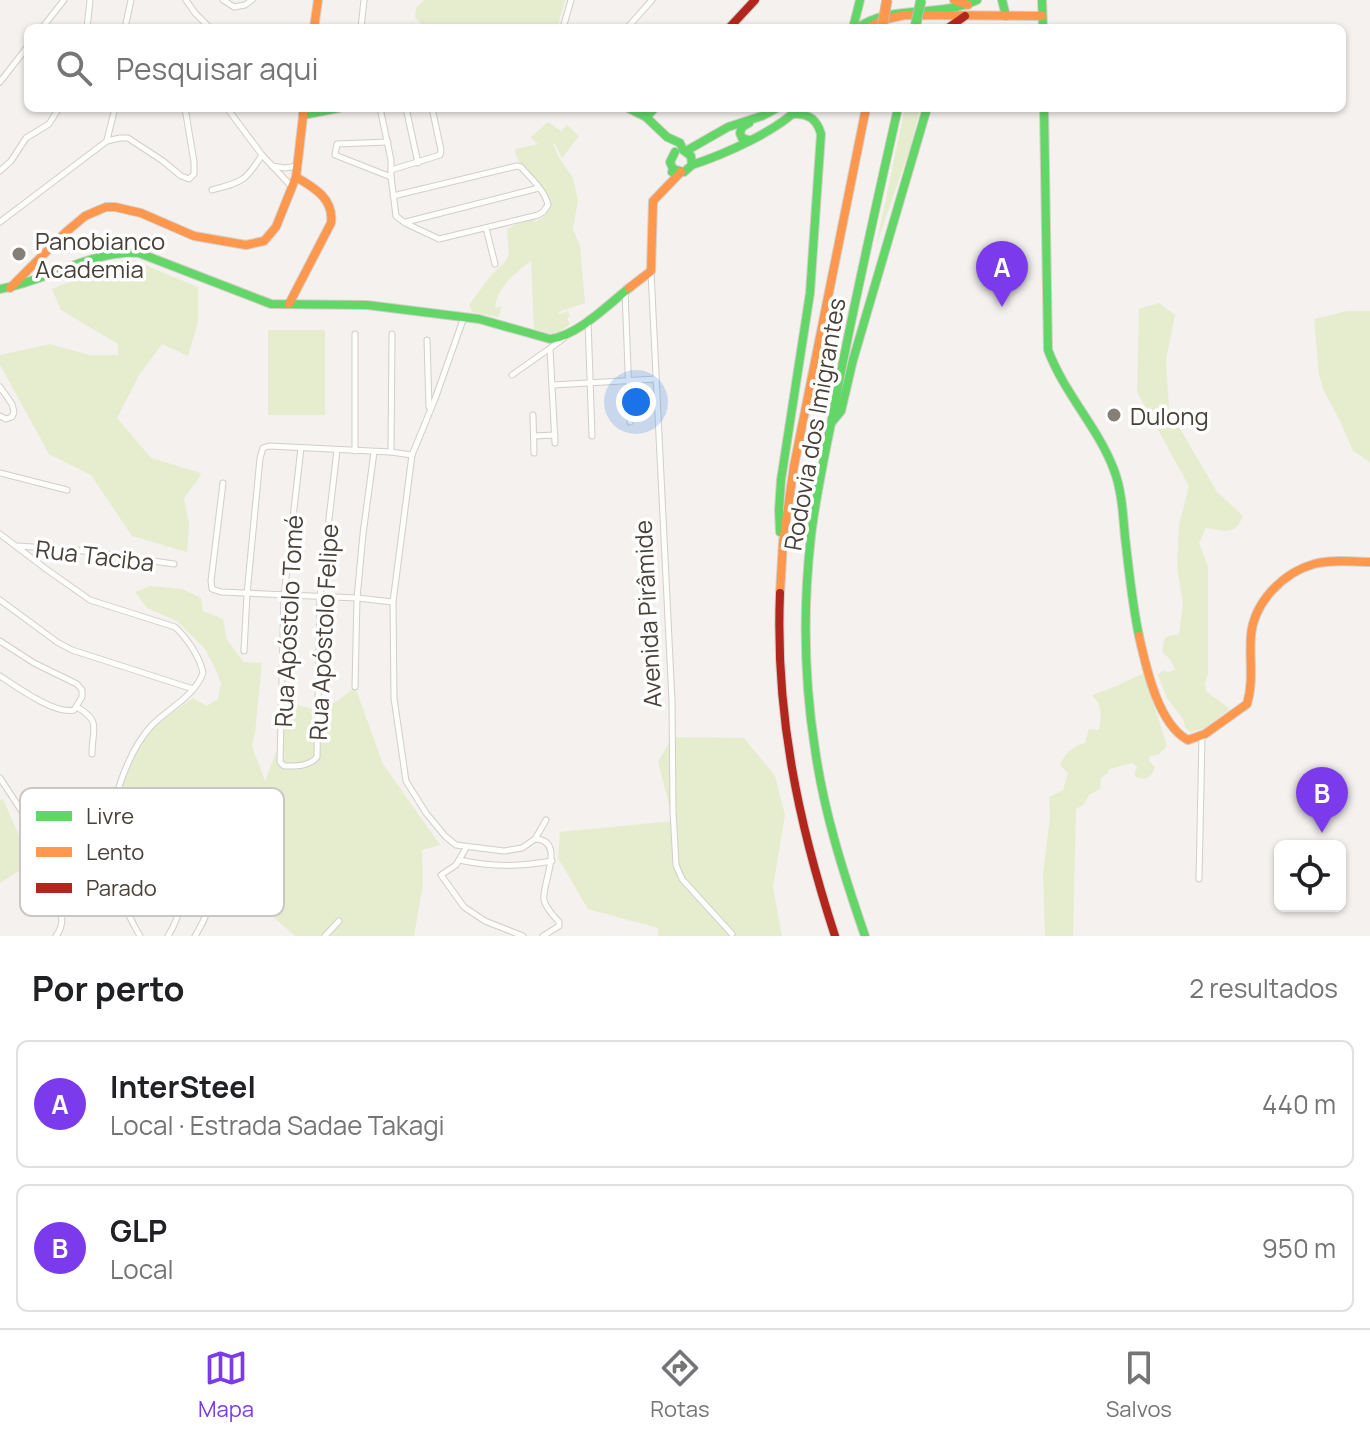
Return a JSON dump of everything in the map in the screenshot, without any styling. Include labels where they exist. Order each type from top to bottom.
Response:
[{"type":"main road","points":[[315,24],[318,0]]},
{"type":"main road","points":[[733,24],[755,0]]},
{"type":"main road","points":[[856,24],[860,0]]},
{"type":"main road","points":[[883,24],[887,0]]},
{"type":"main road","points":[[916,24],[921,0]]},
{"type":"main road","points":[[954,0],[1006,16],[1042,16]]},
{"type":"main road","points":[[1002,0],[1006,16]]},
{"type":"main road","points":[[1042,0],[1043,24]]},
{"type":"main road","points":[[860,24],[870,15],[888,8],[970,7]]},
{"type":"main road","points":[[874,24],[897,16],[970,7]]},
{"type":"main road","points":[[952,24],[970,7]]},
{"type":"main road","points":[[3,290],[85,216],[106,207],[141,213],[194,236],[233,244],[264,241],[276,227],[292,187],[304,112]]},
{"type":"main road","points":[[636,112],[667,137],[680,143],[681,151]]},
{"type":"main road","points":[[646,117],[651,112]]},
{"type":"main road","points":[[769,112],[728,127],[681,151],[670,162],[677,170],[687,171],[692,165],[755,138],[794,112]]},
{"type":"main road","points":[[755,138],[742,138],[742,127],[772,112]]},
{"type":"main road","points":[[782,546],[779,510],[781,480],[810,293],[821,134],[816,121],[800,112]]},
{"type":"main road","name":"Rodovia dos Imigrantes","points":[[835,936],[803,833],[786,747],[779,658],[779,601],[782,546],[798,437],[865,112]]},
{"type":"main road","name":"Rodovia dos Imigrantes","points":[[865,936],[834,841],[814,743],[808,693],[809,568],[830,424],[897,112]]},
{"type":"main road","points":[[830,424],[841,411],[926,112]]},
{"type":"main road","points":[[1044,112],[1048,350],[1062,384],[1105,449],[1115,470],[1142,648],[1157,695],[1181,738],[1188,740],[1202,736],[1247,704],[1252,680],[1251,632],[1259,607],[1272,591],[1294,573],[1312,565],[1370,562]]},
{"type":"main road","points":[[681,151],[691,156],[692,165]]},
{"type":"main road","points":[[3,290],[39,280],[108,253],[129,251],[261,302],[367,305],[464,317],[555,339],[568,335],[651,271],[653,201],[677,170]]},
{"type":"main road","points":[[289,304],[333,215],[330,203],[321,192],[296,171]]},
{"type":"main road","points":[[29,269],[31,276],[39,280]]},
{"type":"street","points":[[45,24],[64,0]]},
{"type":"street","points":[[87,24],[90,0]]},
{"type":"street","points":[[126,24],[131,0]]},
{"type":"street","points":[[186,0],[206,24]]},
{"type":"street","points":[[223,0],[234,7],[252,0]]},
{"type":"street","points":[[361,24],[364,0]]},
{"type":"street","points":[[564,24],[571,0]]},
{"type":"street","points":[[631,24],[652,0]]},
{"type":"street","points":[[0,82],[24,51]]},
{"type":"street","points":[[0,171],[11,161],[26,138],[49,124],[56,112]]},
{"type":"street","points":[[107,141],[114,112]]},
{"type":"street","points":[[114,116],[118,112]]},
{"type":"street","points":[[0,222],[107,141],[120,138],[128,138],[189,179],[194,174],[194,162],[186,112]]},
{"type":"street","points":[[230,112],[271,166],[292,187]]},
{"type":"street","points":[[381,112],[388,142],[393,196],[396,216],[405,223],[439,239],[543,212],[548,205],[539,188],[521,167],[512,166],[393,196]]},
{"type":"street","points":[[407,112],[418,163]]},
{"type":"street","points":[[388,142],[337,144],[335,155],[391,174],[438,157],[441,153],[433,112]]},
{"type":"street","points":[[212,190],[245,180],[262,155]]},
{"type":"street","points":[[271,166],[296,171]]},
{"type":"street","points":[[405,223],[539,188]]},
{"type":"street","points":[[486,228],[495,264]]},
{"type":"street","name":"Avenida Pirâmide","points":[[651,271],[672,701],[676,865],[682,879],[732,934]]},
{"type":"street","points":[[625,290],[630,422]]},
{"type":"street","points":[[464,317],[412,455],[393,602],[394,698],[406,781],[445,836],[466,848],[511,851],[522,848],[535,839],[546,820]]},
{"type":"street","points":[[588,319],[592,436]]},
{"type":"street","points":[[355,334],[355,451]]},
{"type":"street","points":[[391,452],[392,334]]},
{"type":"street","points":[[512,375],[568,335]]},
{"type":"street","points":[[540,355],[546,344],[542,337]]},
{"type":"street","points":[[427,340],[429,412]]},
{"type":"street","points":[[550,349],[555,443]]},
{"type":"street","points":[[553,385],[656,379]]},
{"type":"street","points":[[0,387],[14,410],[12,417],[6,419],[0,416]]},
{"type":"street","points":[[533,415],[534,453]]},
{"type":"street","points":[[534,436],[555,435]]},
{"type":"street","points":[[244,651],[260,458],[264,447],[412,455]]},
{"type":"street","name":"Rua Apóstolo Tomé","points":[[301,448],[284,596],[280,762],[284,766],[310,763]]},
{"type":"street","name":"Rua Apóstolo Felipe","points":[[310,763],[317,757],[320,597],[337,450]]},
{"type":"street","points":[[355,687],[357,598],[374,452]]},
{"type":"street","points":[[0,473],[67,490]]},
{"type":"street","points":[[223,483],[212,589],[247,594],[393,602]]},
{"type":"street","points":[[0,534],[90,600],[175,627],[182,633],[202,668],[201,679],[193,689],[144,734],[127,763],[118,788]]},
{"type":"street","name":"Rua Taciba","points":[[17,546],[76,550],[174,564]]},
{"type":"street","points":[[0,600],[72,650],[193,689]]},
{"type":"street","points":[[0,641],[34,663],[77,684],[82,695],[77,707],[71,711],[58,709],[0,676]]},
{"type":"street","points":[[77,707],[90,714],[94,722],[92,754]]},
{"type":"street","points":[[1199,879],[1202,736]]},
{"type":"street","points":[[0,778],[20,808]]},
{"type":"street","points":[[535,839],[541,839],[548,845],[552,861],[543,898],[547,909],[559,922],[559,926],[543,936]]},
{"type":"street","points":[[466,848],[456,865],[441,875],[464,907],[485,921],[523,936]]},
{"type":"street","points":[[459,860],[508,867],[552,861]]},
{"type":"street","points":[[56,936],[62,916]]},
{"type":"street","points":[[130,916],[140,936]]},
{"type":"street","points":[[168,936],[177,916]]},
{"type":"street","points":[[195,936],[205,916]]},
{"type":"street","points":[[325,936],[339,921]]},
{"type":"green space","points":[[424,0],[565,0],[558,24],[421,24],[415,17],[416,8]]},
{"type":"green space","points":[[904,112],[919,112],[911,145],[876,246]]},
{"type":"green space","points":[[548,122],[561,131],[567,125],[579,136],[562,158],[553,145],[573,178],[578,200],[573,229],[580,246],[585,303],[558,312],[568,311],[570,324],[556,335],[534,329],[531,261],[499,293],[495,308],[502,306],[498,317],[472,312],[469,305],[509,254],[507,229],[536,219],[534,223],[546,214],[550,205],[548,196],[524,169],[515,149],[538,144],[531,137]]},
{"type":"green space","points":[[128,258],[198,287],[198,322],[188,356],[162,344],[139,375],[117,418],[151,458],[201,473],[184,498],[189,524],[187,552],[132,536],[91,475],[49,454],[0,365],[0,355],[50,344],[89,355],[118,355],[118,344],[61,310],[52,289]]},
{"type":"green space","points":[[1159,303],[1175,315],[1166,360],[1169,410],[1217,492],[1243,516],[1232,530],[1206,528],[1199,543],[1208,566],[1206,691],[1230,709],[1205,728],[1190,732],[1167,698],[1158,675],[1162,671],[1175,670],[1171,660],[1162,652],[1165,637],[1179,634],[1183,604],[1177,567],[1179,526],[1189,486],[1137,392],[1139,309]]},
{"type":"green space","points":[[1347,311],[1370,311],[1370,462],[1353,451],[1319,375],[1314,319]]},
{"type":"green space","points":[[268,330],[325,330],[325,415],[268,415]]},
{"type":"green space","points":[[150,586],[182,589],[201,598],[203,611],[223,619],[227,640],[244,662],[262,663],[252,746],[265,781],[291,703],[319,711],[355,687],[383,764],[440,845],[422,850],[423,884],[414,936],[295,936],[272,916],[284,916],[284,788],[118,788],[144,734],[193,698],[207,706],[218,699],[221,683],[205,649],[177,621],[147,608],[135,592]]},
{"type":"green space","points":[[1144,673],[1167,746],[1159,754],[1150,756],[1149,761],[1155,767],[1147,778],[1135,776],[1138,768],[1133,763],[1109,769],[1101,778],[1100,789],[1089,795],[1083,805],[1076,809],[1073,936],[1045,936],[1043,873],[1050,818],[1049,797],[1063,790],[1068,773],[1060,765],[1070,751],[1085,743],[1089,729],[1099,730],[1099,704],[1092,695]]},
{"type":"green space","points":[[672,737],[744,738],[775,776],[785,815],[773,887],[782,936],[658,936],[658,928],[588,909],[558,858],[560,832],[673,821],[658,762]]},
{"type":"green space","points":[[3,799],[20,838],[20,870],[0,883],[0,800]]},
{"type":"traffic: fast","points":[[854,24],[860,0]]},
{"type":"traffic: fast","points":[[916,24],[921,0]]},
{"type":"traffic: fast","points":[[864,24],[886,16],[946,9],[977,0]]},
{"type":"traffic: fast","points":[[1002,0],[1006,16]]},
{"type":"traffic: fast","points":[[1042,0],[1043,24]]},
{"type":"traffic: fast","points":[[303,115],[318,112]]},
{"type":"traffic: fast","points":[[636,112],[667,137],[680,143],[691,156],[692,165]]},
{"type":"traffic: fast","points":[[646,117],[651,112]]},
{"type":"traffic: fast","points":[[686,151],[728,127],[770,112]]},
{"type":"traffic: fast","points":[[673,169],[684,172],[692,165],[749,141],[795,112]]},
{"type":"traffic: fast","points":[[865,936],[836,844],[819,773],[807,669],[807,589],[820,480],[897,112]]},
{"type":"traffic: fast","points":[[832,422],[841,411],[926,112]]},
{"type":"traffic: fast","points":[[1044,112],[1048,350],[1063,382],[1099,439],[1117,478],[1139,636]]},
{"type":"traffic: fast","points":[[780,532],[781,480],[810,293],[821,134],[811,118],[793,114]]},
{"type":"traffic: fast","points":[[749,123],[742,127],[740,133],[742,138],[749,140]]},
{"type":"traffic: fast","points":[[672,172],[670,162],[675,152]]},
{"type":"traffic: fast","points":[[0,289],[103,256],[139,253],[271,304],[367,305],[479,319],[550,339],[581,326],[629,288]]},
{"type":"traffic: slow","points":[[315,24],[318,0]]},
{"type":"traffic: slow","points":[[883,24],[887,0]]},
{"type":"traffic: slow","points":[[954,0],[968,5]]},
{"type":"traffic: slow","points":[[875,24],[905,15],[1042,16]]},
{"type":"traffic: slow","points":[[10,288],[66,232],[85,216],[106,207],[141,213],[194,236],[246,245],[264,241],[276,227],[296,177],[304,112]]},
{"type":"traffic: slow","points":[[780,593],[783,542],[794,466],[865,112]]},
{"type":"traffic: slow","points":[[629,288],[651,271],[653,201],[681,172]]},
{"type":"traffic: slow","points":[[289,304],[331,223],[326,201],[296,177]]},
{"type":"traffic: slow","points":[[1139,636],[1161,708],[1178,732],[1188,740],[1205,734],[1247,704],[1253,623],[1264,601],[1281,582],[1314,564],[1370,562]]},
{"type":"traffic: jam","points":[[733,24],[755,0]]},
{"type":"traffic: jam","points":[[954,24],[965,16]]},
{"type":"traffic: jam","points":[[780,593],[779,638],[785,724],[800,809],[835,936]]},
{"type":"place","name":"Panobianco Academia","points":[[19,254]]},
{"type":"place","name":"InterSteel","points":[[1002,307]]},
{"type":"place","name":"Dulong","points":[[1114,415]]},
{"type":"place","name":"GLP","points":[[1322,833]]}]
